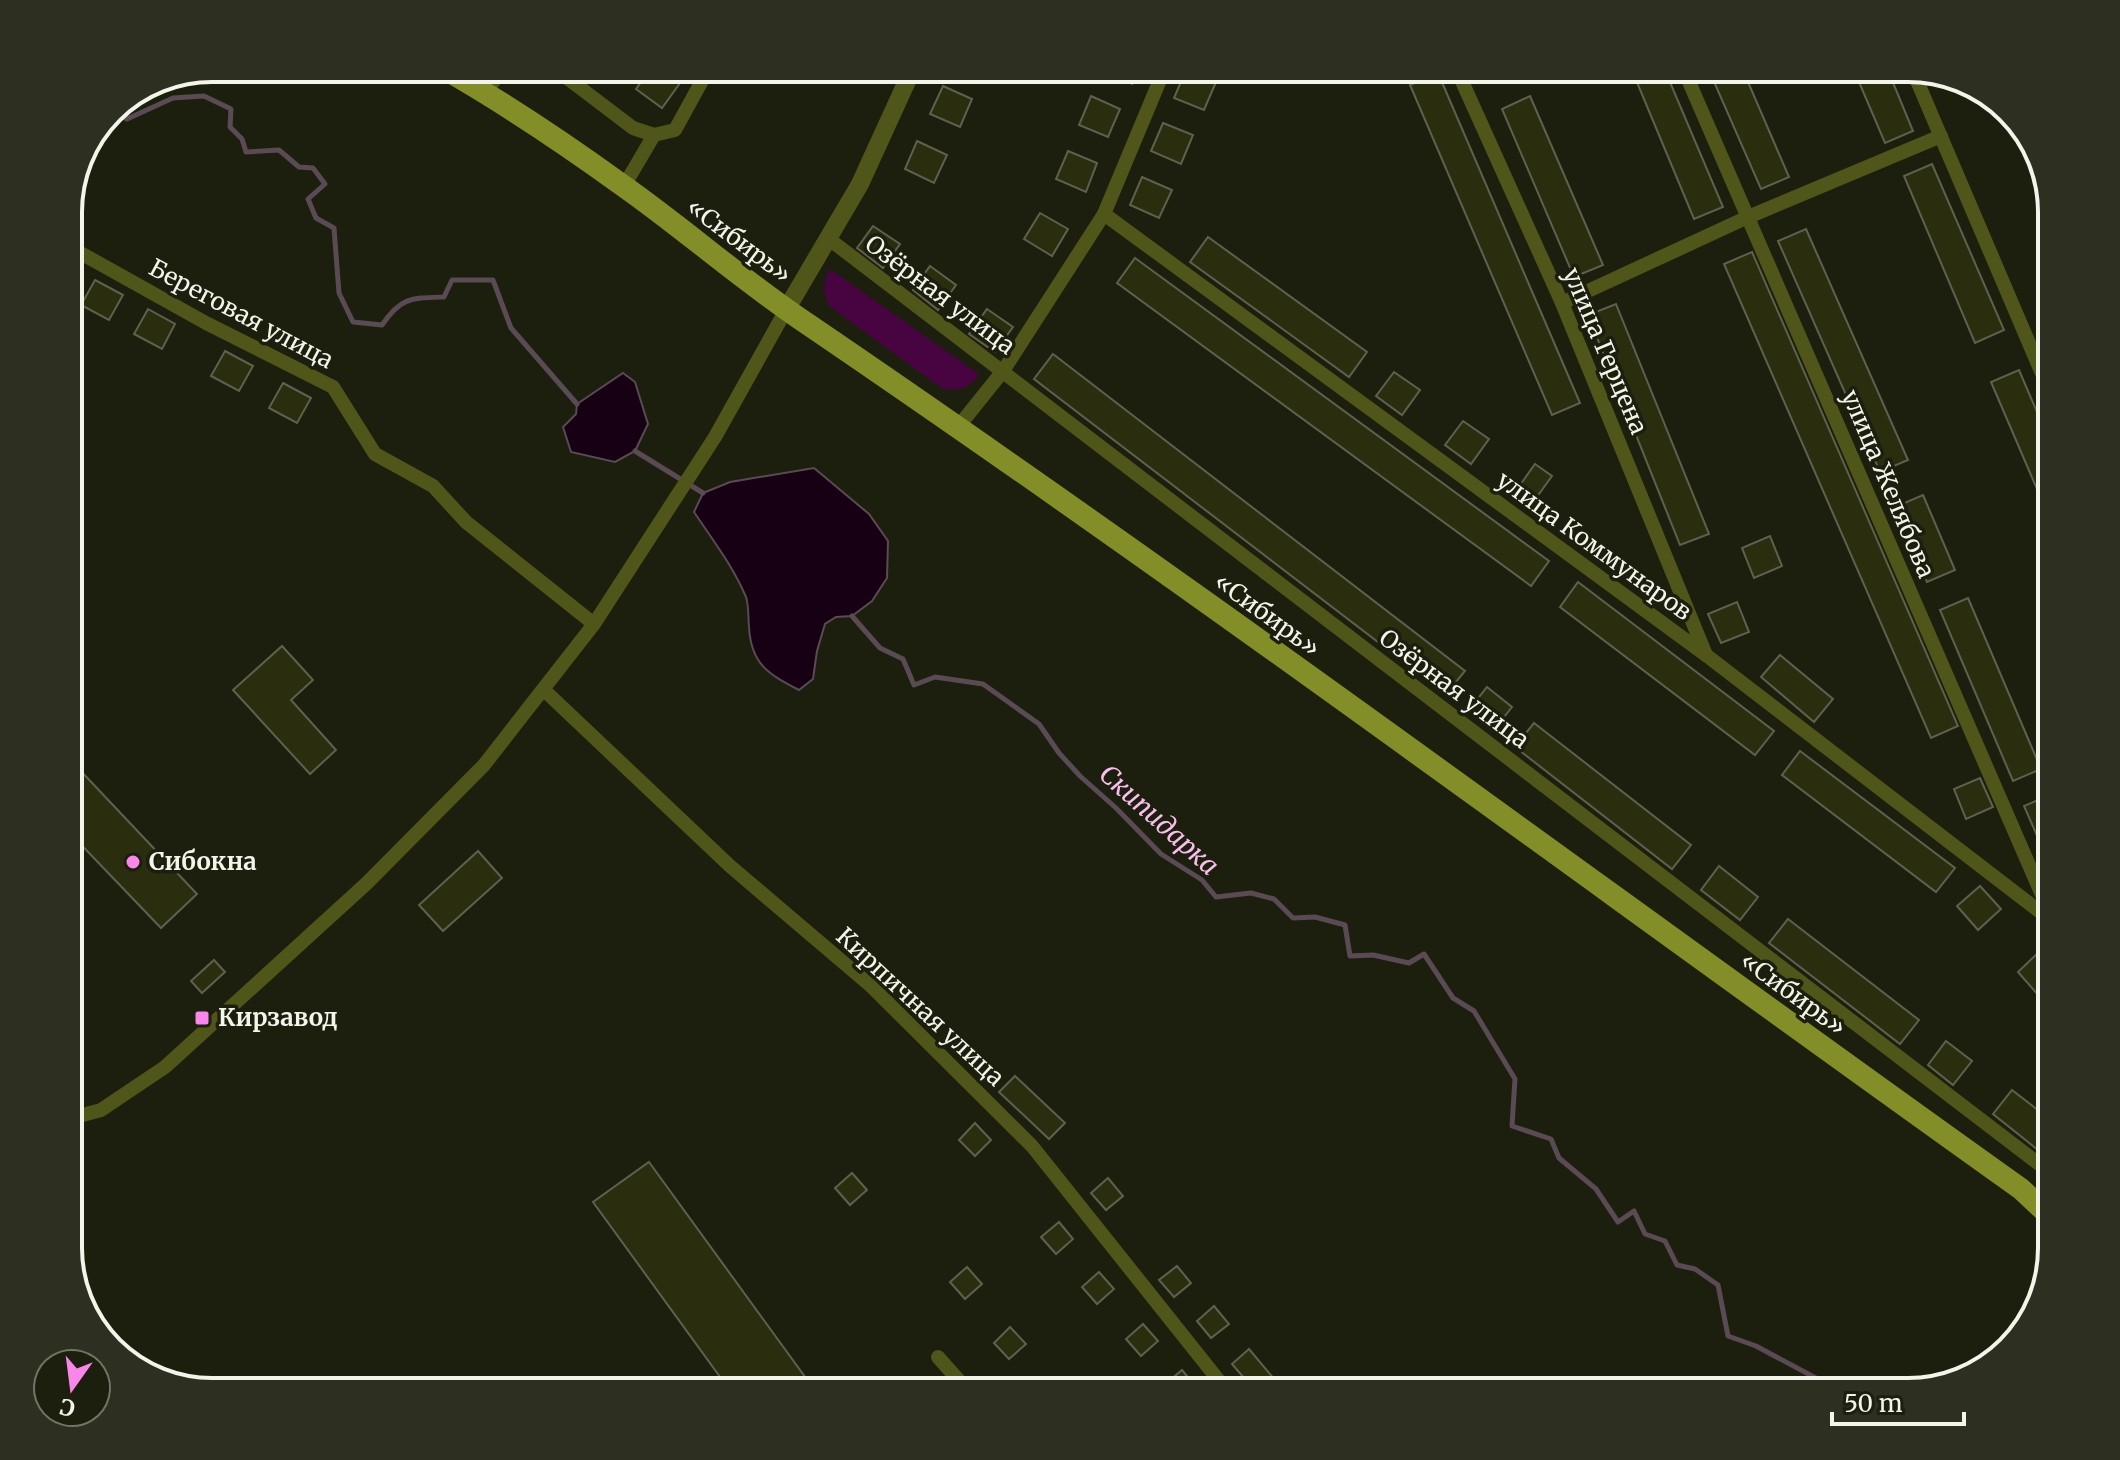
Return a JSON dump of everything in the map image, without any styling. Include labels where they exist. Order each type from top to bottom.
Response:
[{"type":"main road","name":"«Сибирь»","points":[[467,82],[624,186],[786,310],[958,427],[2021,1189],[2038,1205]]},
{"type":"street","points":[[486,93],[493,82]]},
{"type":"street","points":[[572,82],[633,128],[654,135],[675,130],[701,82]]},
{"type":"street","points":[[82,1115],[101,1110],[165,1067],[367,883],[484,765],[544,690],[594,624],[715,437],[860,184],[907,82]]},
{"type":"street","points":[[958,427],[1003,371],[1104,214],[1159,82]]},
{"type":"street","name":"улица Герцена","points":[[1462,82],[1562,303],[1706,655]]},
{"type":"street","name":"улица Желябова","points":[[1689,82],[2038,887]]},
{"type":"street","points":[[1918,83],[2038,364]]},
{"type":"street","points":[[624,186],[654,135]]},
{"type":"street","points":[[1562,303],[1748,217],[1941,136]]},
{"type":"street","name":"улица Коммунаров","points":[[1104,214],[1706,655],[2038,908]]},
{"type":"street","name":"Озёрная улица","points":[[829,239],[2038,1163]]},
{"type":"street","name":"Береговая улица","points":[[82,254],[206,323],[333,387],[375,454],[433,486],[466,522],[594,624]]},
{"type":"street","name":"Кирпичная улица","points":[[544,690],[730,866],[871,986],[1032,1146],[1217,1378]]},
{"type":"street","points":[[938,1357],[957,1378]]},
{"type":"shaded area","points":[[830,269],[979,374],[976,379],[964,388],[943,389],[829,306],[824,287]]},
{"type":"shaded area","points":[[623,373],[635,382],[648,424],[635,451],[615,462],[571,452],[563,427],[576,414],[577,404]]},
{"type":"shaded area","points":[[814,468],[869,514],[888,541],[887,578],[872,601],[852,616],[836,617],[825,624],[813,679],[799,690],[770,673],[758,659],[750,640],[746,597],[729,564],[694,512],[703,493],[730,482]]},
{"type":"building","points":[[641,82],[680,83],[662,108],[636,89]]},
{"type":"building","points":[[1181,82],[1216,82],[1204,110],[1174,98]]},
{"type":"building","points":[[1442,82],[1580,403],[1552,415],[1410,85]]},
{"type":"building","points":[[1637,82],[1670,82],[1723,207],[1694,219]]},
{"type":"building","points":[[1714,82],[1748,82],[1789,177],[1761,189]]},
{"type":"building","points":[[1859,82],[1893,82],[1913,131],[1885,143]]},
{"type":"building","points":[[943,86],[972,99],[960,127],[930,114]]},
{"type":"building","points":[[1091,96],[1120,109],[1108,137],[1079,125]]},
{"type":"building","points":[[1530,96],[1603,265],[1574,277],[1502,109]]},
{"type":"building","points":[[1163,123],[1193,135],[1181,164],[1151,151]]},
{"type":"building","points":[[917,141],[947,155],[934,183],[905,169]]},
{"type":"building","points":[[1068,151],[1097,163],[1086,192],[1056,179]]},
{"type":"building","points":[[1932,164],[2004,330],[1975,343],[1904,176]]},
{"type":"building","points":[[1142,177],[1172,190],[1159,218],[1130,205]]},
{"type":"building","points":[[1040,213],[1068,229],[1052,256],[1024,239]]},
{"type":"building","points":[[873,226],[900,244],[883,268],[857,248]]},
{"type":"building","points":[[1806,229],[1908,460],[1880,472],[1778,241]]},
{"type":"building","points":[[1208,237],[1367,352],[1349,377],[1190,262]]},
{"type":"building","points":[[1752,252],[1958,726],[1931,738],[1724,264]]},
{"type":"building","points":[[1135,258],[1549,561],[1531,586],[1117,283]]},
{"type":"building","points":[[930,266],[956,285],[938,310],[913,290]]},
{"type":"building","points":[[95,280],[123,295],[109,320],[82,303]]},
{"type":"building","points":[[1616,304],[1709,534],[1680,545],[1588,315]]},
{"type":"building","points":[[148,309],[175,324],[162,349],[134,334]]},
{"type":"building","points":[[987,309],[1013,327],[995,352],[969,334]]},
{"type":"building","points":[[225,351],[253,366],[239,391],[211,376]]},
{"type":"building","points":[[1053,354],[1465,671],[1446,694],[1034,379]]},
{"type":"building","points":[[2019,370],[2038,414],[2038,491],[1991,382]]},
{"type":"building","points":[[1394,372],[1420,390],[1402,415],[1376,396]]},
{"type":"building","points":[[283,383],[311,398],[297,423],[269,408]]},
{"type":"building","points":[[1463,421],[1489,439],[1471,464],[1445,445]]},
{"type":"building","points":[[1535,464],[1552,476],[1531,505],[1515,492]]},
{"type":"building","points":[[1923,495],[1955,570],[1927,582],[1895,507]]},
{"type":"building","points":[[1770,536],[1782,566],[1754,578],[1742,548]]},
{"type":"building","points":[[1578,582],[1774,731],[1755,755],[1560,607]]},
{"type":"building","points":[[1968,598],[2038,762],[2038,770],[2013,781],[1940,610]]},
{"type":"building","points":[[1737,602],[1749,632],[1721,643],[1708,614]]},
{"type":"building","points":[[282,646],[313,680],[291,700],[336,750],[310,774],[233,690]]},
{"type":"building","points":[[1780,655],[1833,699],[1814,722],[1761,677]]},
{"type":"building","points":[[1487,687],[1512,707],[1493,731],[1468,711]]},
{"type":"building","points":[[1534,723],[1691,845],[1672,869],[1515,747]]},
{"type":"building","points":[[1800,751],[1955,868],[1936,892],[1782,775]]},
{"type":"building","name":"Сибокна","points":[[82,772],[197,894],[161,928],[82,846]]},
{"type":"building","points":[[1980,778],[1993,807],[1966,819],[1954,789]]},
{"type":"building","points":[[2038,800],[2038,838],[2024,806]]},
{"type":"building","points":[[478,851],[502,878],[443,931],[419,905]]},
{"type":"building","points":[[1719,866],[1758,897],[1740,920],[1701,890]]},
{"type":"building","points":[[1980,886],[2001,909],[1978,930],[1957,906]]},
{"type":"building","points":[[1788,919],[1919,1020],[1900,1044],[1769,943]]},
{"type":"building","points":[[2038,953],[2038,995],[2018,972]]},
{"type":"building","points":[[214,960],[225,972],[202,993],[191,981]]},
{"type":"building","points":[[1946,1041],[1972,1061],[1953,1085],[1928,1065]]},
{"type":"building","points":[[1015,1076],[1065,1123],[1049,1139],[999,1092]]},
{"type":"building","points":[[2012,1090],[2038,1110],[2038,1150],[1993,1114]]},
{"type":"building","points":[[975,1123],[991,1140],[975,1156],[959,1140]]},
{"type":"building","points":[[649,1162],[806,1378],[721,1378],[593,1202]]},
{"type":"building","points":[[852,1173],[867,1190],[850,1205],[835,1188]]},
{"type":"building","points":[[1108,1178],[1123,1196],[1106,1210],[1091,1193]]},
{"type":"building","points":[[1059,1222],[1073,1239],[1056,1254],[1041,1237]]},
{"type":"building","points":[[1177,1266],[1191,1283],[1174,1297],[1159,1280]]},
{"type":"building","points":[[967,1267],[982,1284],[965,1299],[950,1282]]},
{"type":"building","points":[[1099,1272],[1114,1289],[1097,1304],[1082,1287]]},
{"type":"building","points":[[1214,1306],[1229,1324],[1211,1338],[1197,1321]]},
{"type":"building","points":[[1143,1324],[1158,1341],[1141,1356],[1126,1339]]},
{"type":"building","points":[[1010,1327],[1026,1344],[1009,1359],[994,1343]]},
{"type":"building","points":[[1249,1349],[1273,1378],[1244,1378],[1232,1364]]},
{"type":"building","points":[[1182,1370],[1189,1378],[1173,1378]]},
{"type":"waterway","name":"Скипидарка","points":[[123,117],[127,119],[173,98],[204,96],[231,109],[230,127],[242,139],[246,152],[279,150],[299,167],[313,168],[325,184],[308,199],[316,218],[334,228],[339,293],[353,322],[382,325],[401,304],[444,297],[452,280],[493,280],[511,328],[577,404]]},
{"type":"waterway","name":"Скипидарка","points":[[635,451],[703,493]]},
{"type":"waterway","name":"Скипидарка","points":[[852,616],[880,648],[903,659],[914,685],[935,677],[983,684],[1039,724],[1080,776],[1161,854],[1202,880],[1216,897],[1251,893],[1274,899],[1293,918],[1315,917],[1345,925],[1350,956],[1373,955],[1409,963],[1424,954],[1453,998],[1474,1011],[1515,1079],[1512,1126],[1551,1139],[1559,1158],[1596,1189],[1618,1222],[1634,1211],[1645,1234],[1665,1241],[1677,1265],[1695,1269],[1718,1285],[1728,1336],[1756,1346],[1816,1378]]},
{"type":"place","name":"Сибокна","points":[[133,862]]},
{"type":"place","name":"Кирзавод","points":[[202,1018]]}]
